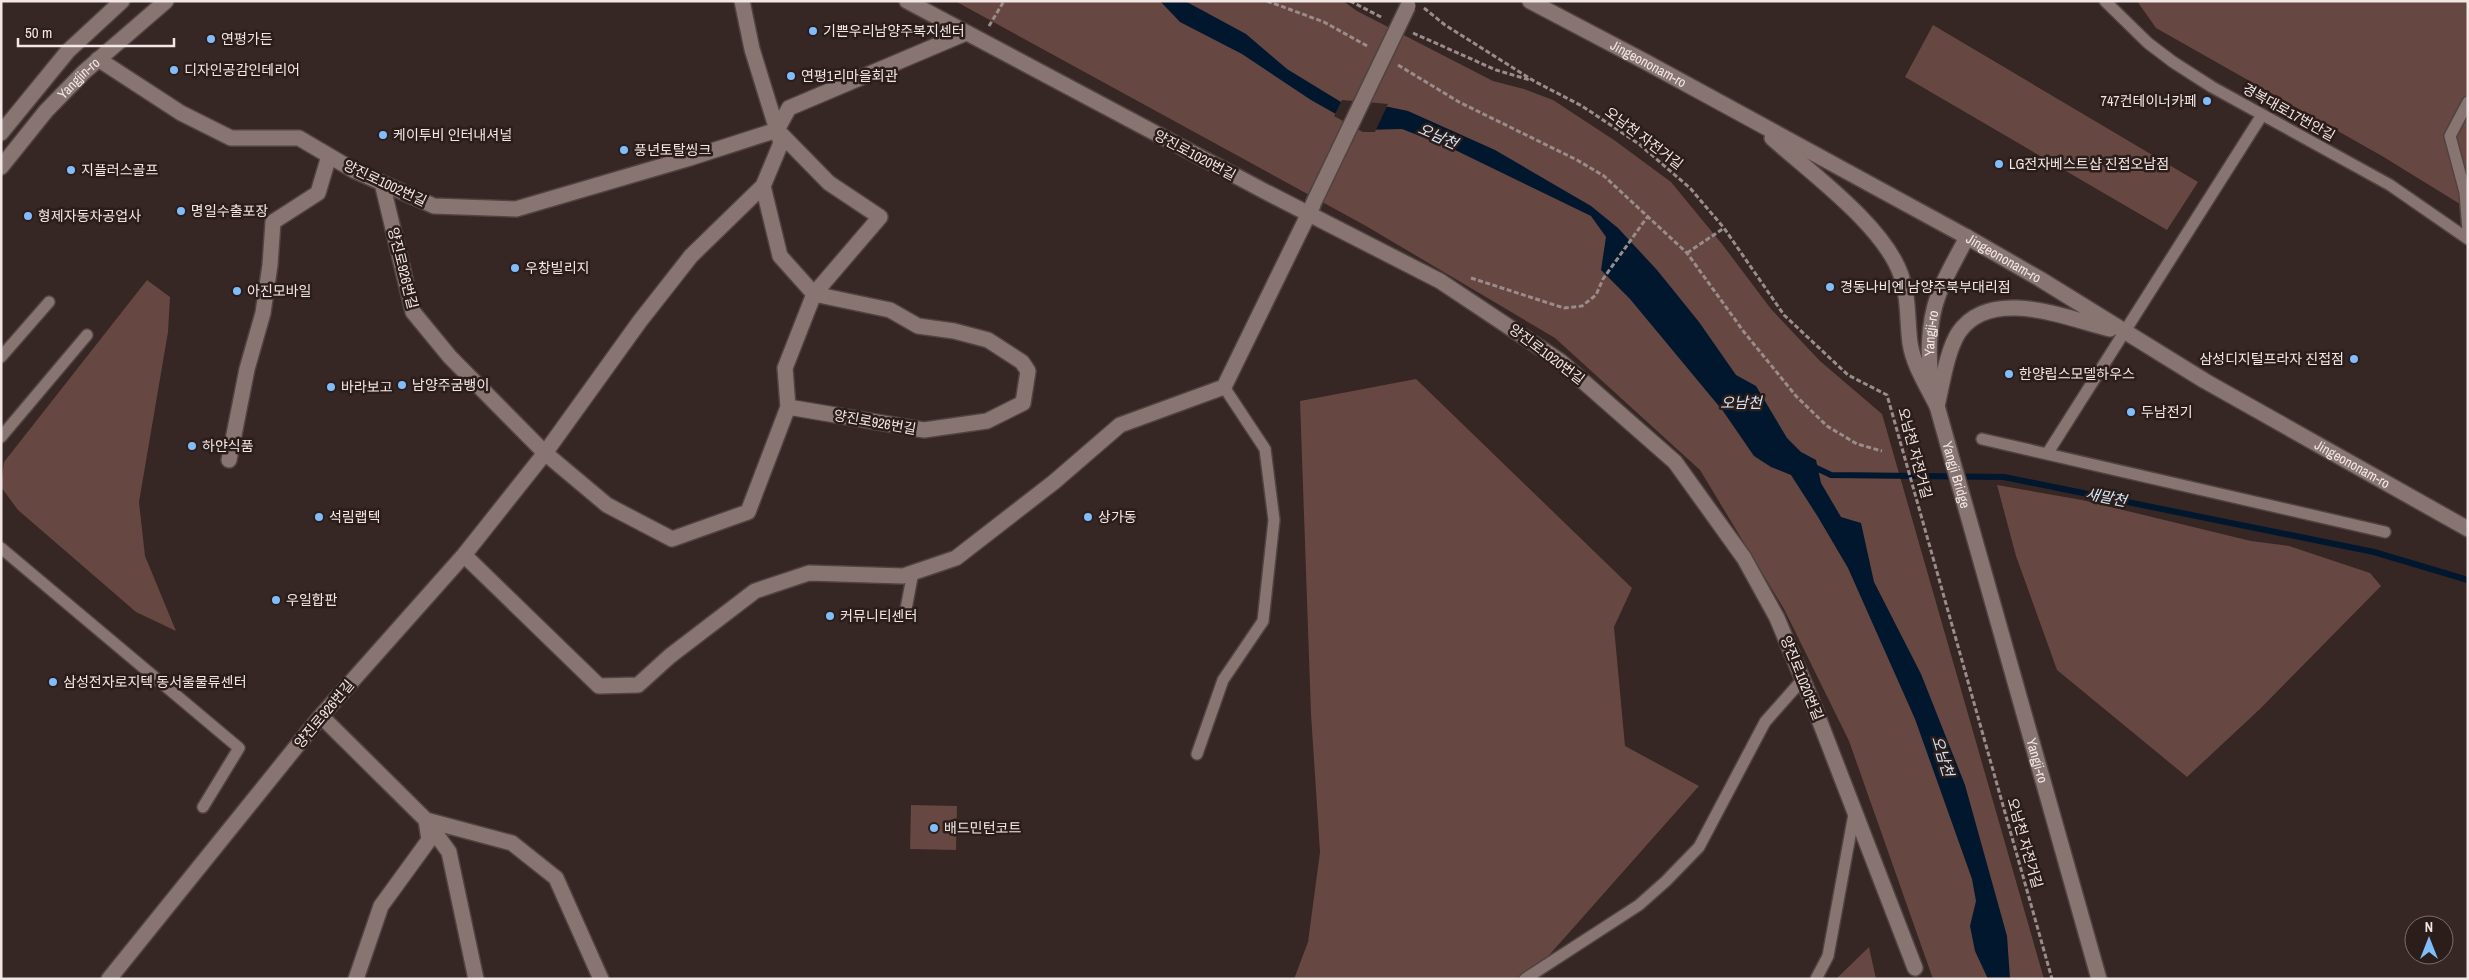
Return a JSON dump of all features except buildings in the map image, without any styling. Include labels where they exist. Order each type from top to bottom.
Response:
[{"type":"street","name":"Yangjin-ro","points":[[1,133],[68,51],[122,1]]},
{"type":"street","name":"Yangjin-ro","points":[[1,167],[46,111],[98,59],[166,1]]},
{"type":"street","points":[[742,1],[752,48],[777,130],[829,183],[880,216],[814,294],[780,256],[763,186]]},
{"type":"street","name":"양진로1020번길","points":[[908,1],[966,33],[1311,208],[1440,281],[1560,360],[1675,462],[1744,558],[1778,618],[1914,968]]},
{"type":"street","name":"Jingeononam-ro","points":[[1538,3],[1967,237],[2040,279],[2124,333],[2468,529]]},
{"type":"street","points":[[464,555],[599,686],[638,685],[670,656],[755,591],[809,573],[902,576],[956,558],[1054,482],[1120,424],[1224,387],[1311,208],[1414,5]]},
{"type":"street","points":[[777,130],[789,108],[966,33]]},
{"type":"street","name":"양진로1002번길","points":[[98,59],[181,112],[231,138],[299,138],[329,156],[382,183],[434,206],[516,209],[690,158],[777,130]]},
{"type":"street","points":[[1753,120],[1867,224],[1894,259],[1906,290],[1912,354],[1937,406]]},
{"type":"street","name":"양진로926번길","points":[[109,979],[321,716],[464,555],[545,453],[640,321],[691,256],[763,186],[782,143],[777,130]]},
{"type":"street","points":[[229,460],[247,369],[263,313],[270,264],[273,222],[318,193],[329,156]]},
{"type":"street","name":"양진로926번길","points":[[382,183],[412,312],[450,357],[545,453],[606,505],[672,539],[748,512],[788,407],[785,368],[814,294],[890,310],[918,326],[954,331],[988,340],[1022,362],[1028,371],[1023,403],[987,421],[924,430],[788,407]]},
{"type":"street","name":"Yangji-ro","points":[[1937,406],[1931,381],[1932,321],[1938,296],[1967,237]]},
{"type":"street","points":[[1937,406],[1958,334],[1973,317],[1984,312],[2010,308],[2036,310],[2124,333]]},
{"type":"street","name":"Yangji Bridge","points":[[1937,406],[1974,543]]},
{"type":"street","name":"Yangji-ro","points":[[1974,543],[2099,979]]},
{"type":"street","points":[[321,716],[426,820],[449,852],[476,979]]},
{"type":"street","points":[[356,979],[381,906],[429,840],[426,820]]},
{"type":"street","points":[[426,820],[512,843],[556,878],[601,979]]},
{"type":"lane","name":"경복대로17번안길","points":[[2105,1],[2148,43],[2173,62],[2212,87],[2390,184],[2468,239]]},
{"type":"lane","points":[[2468,102],[2450,136],[2465,192],[2468,231]]},
{"type":"lane","points":[[2047,454],[2262,115]]},
{"type":"lane","points":[[1,357],[49,302]]},
{"type":"lane","points":[[1,438],[87,335]]},
{"type":"lane","points":[[1197,754],[1222,680],[1264,622],[1274,520],[1264,449],[1224,387]]},
{"type":"lane","points":[[1982,439],[2385,532]]},
{"type":"lane","points":[[1,548],[239,748],[203,807]]},
{"type":"lane","points":[[906,609],[913,572]]},
{"type":"lane","points":[[1525,979],[1639,905],[1666,881],[1699,847],[1765,722],[1803,679]]},
{"type":"lane","points":[[1816,979],[1828,956],[1854,814]]},
{"type":"path","points":[[980,40],[1004,1]]},
{"type":"path","points":[[1267,1],[1324,22],[1372,49]]},
{"type":"path","points":[[1350,1],[1386,20]]},
{"type":"path","name":"오남천 자전거길","points":[[1414,5],[1534,81],[1582,106],[1639,144],[1690,188],[1724,228],[1784,315],[1848,375],[1887,395],[2052,979]]},
{"type":"path","name":"오남천 자전거길","points":[[1410,32],[1496,70],[1534,81]]},
{"type":"path","points":[[1396,64],[1459,102],[1604,176],[1687,253],[1744,332],[1796,396],[1827,426],[1856,444],[1882,451]]},
{"type":"path","points":[[1440,281],[1454,274],[1564,308],[1582,306],[1596,295],[1603,279],[1648,216]]},
{"type":"path","points":[[1687,253],[1724,228]]},
{"type":"shaded area","points":[[955,1],[1343,1],[1357,11],[1493,81],[1524,89],[1553,100],[1614,140],[1671,182],[1722,244],[1771,309],[1820,361],[1882,414],[2044,979],[1933,979],[1849,741],[1784,609],[1700,470],[1555,338],[1366,226]]},
{"type":"shaded area","points":[[2137,1],[2468,1],[2468,209],[2382,156],[2156,28]]},
{"type":"shaded area","points":[[1933,25],[2198,182],[2167,230],[1905,77]]},
{"type":"shaded area","points":[[147,280],[170,297],[168,332],[139,502],[145,556],[176,631],[136,612],[18,510],[1,487],[4,462]]},
{"type":"shaded area","points":[[1416,379],[1632,588],[1614,627],[1625,746],[1699,786],[1528,979],[1294,979],[1308,942],[1320,852],[1311,714],[1300,401]]},
{"type":"shaded area","points":[[1997,485],[2082,500],[2251,541],[2289,546],[2370,573],[2381,586],[2260,709],[2187,777],[2057,670],[2016,556]]},
{"type":"shaded area","name":"배드민턴코트","points":[[911,805],[957,806],[956,850],[910,849]]},
{"type":"shaded area","points":[[1869,947],[1876,979],[1836,979]]},
{"type":"water","name":"오남천","points":[[1160,1],[1185,1],[1246,34],[1287,69],[1341,102],[1408,111],[1495,150],[1591,206],[1618,228],[1657,270],[1699,322],[1736,375],[1756,386],[1787,438],[1801,452],[1816,460],[1821,483],[1841,517],[1861,523],[1874,582],[1921,674],[1965,785],[2007,936],[2010,979],[1988,979],[1975,951],[1970,926],[1976,901],[1972,879],[1915,719],[1848,568],[1791,475],[1771,467],[1754,456],[1723,411],[1630,299],[1601,270],[1606,237],[1591,216],[1451,148],[1402,129],[1364,130],[1311,100],[1242,54],[1180,22]]},
{"type":"pier","points":[[1342,100],[1388,104],[1375,132],[1363,132],[1334,116]]},
{"type":"waterway","name":"새말천","points":[[1810,465],[1831,475],[2004,477],[2374,552],[2468,580]]},
{"type":"place","name":"기쁜우리남양주복지센터","points":[[813,31]]},
{"type":"place","name":"연평가든","points":[[211,39]]},
{"type":"place","name":"디자인공감인테리어","points":[[174,70]]},
{"type":"place","name":"연평1리마을회관","points":[[791,76]]},
{"type":"place","name":"747컨테이너카페","points":[[2207,101]]},
{"type":"place","name":"케이투비 인터내셔널","points":[[383,135]]},
{"type":"place","name":"풍년토탈씽크","points":[[624,150]]},
{"type":"place","name":"LG전자베스트샵 진접오남점","points":[[1999,164]]},
{"type":"place","name":"지플러스골프","points":[[71,170]]},
{"type":"place","name":"명일수출포장","points":[[181,211]]},
{"type":"place","name":"형제자동차공업사","points":[[28,216]]},
{"type":"place","name":"우창빌리지","points":[[515,268]]},
{"type":"place","name":"경동나비엔 남양주북부대리점","points":[[1830,287]]},
{"type":"place","name":"아진모바일","points":[[237,291]]},
{"type":"place","name":"삼성디지털프라자 진접점","points":[[2354,359]]},
{"type":"place","name":"한양립스모델하우스","points":[[2009,374]]},
{"type":"place","name":"남양주굼뱅이","points":[[402,385]]},
{"type":"place","name":"바라보고","points":[[331,387]]},
{"type":"place","name":"두남전기","points":[[2131,412]]},
{"type":"place","name":"하얀식품","points":[[192,446]]},
{"type":"place","name":"석림랩텍","points":[[319,517]]},
{"type":"place","name":"상가동","points":[[1088,517]]},
{"type":"place","name":"우일합판","points":[[276,600]]},
{"type":"place","name":"커뮤니티센터","points":[[830,616]]},
{"type":"place","name":"삼성전자로지텍 동서울물류센터","points":[[53,682]]},
{"type":"place","name":"배드민턴코트","points":[[934,828]]}]
